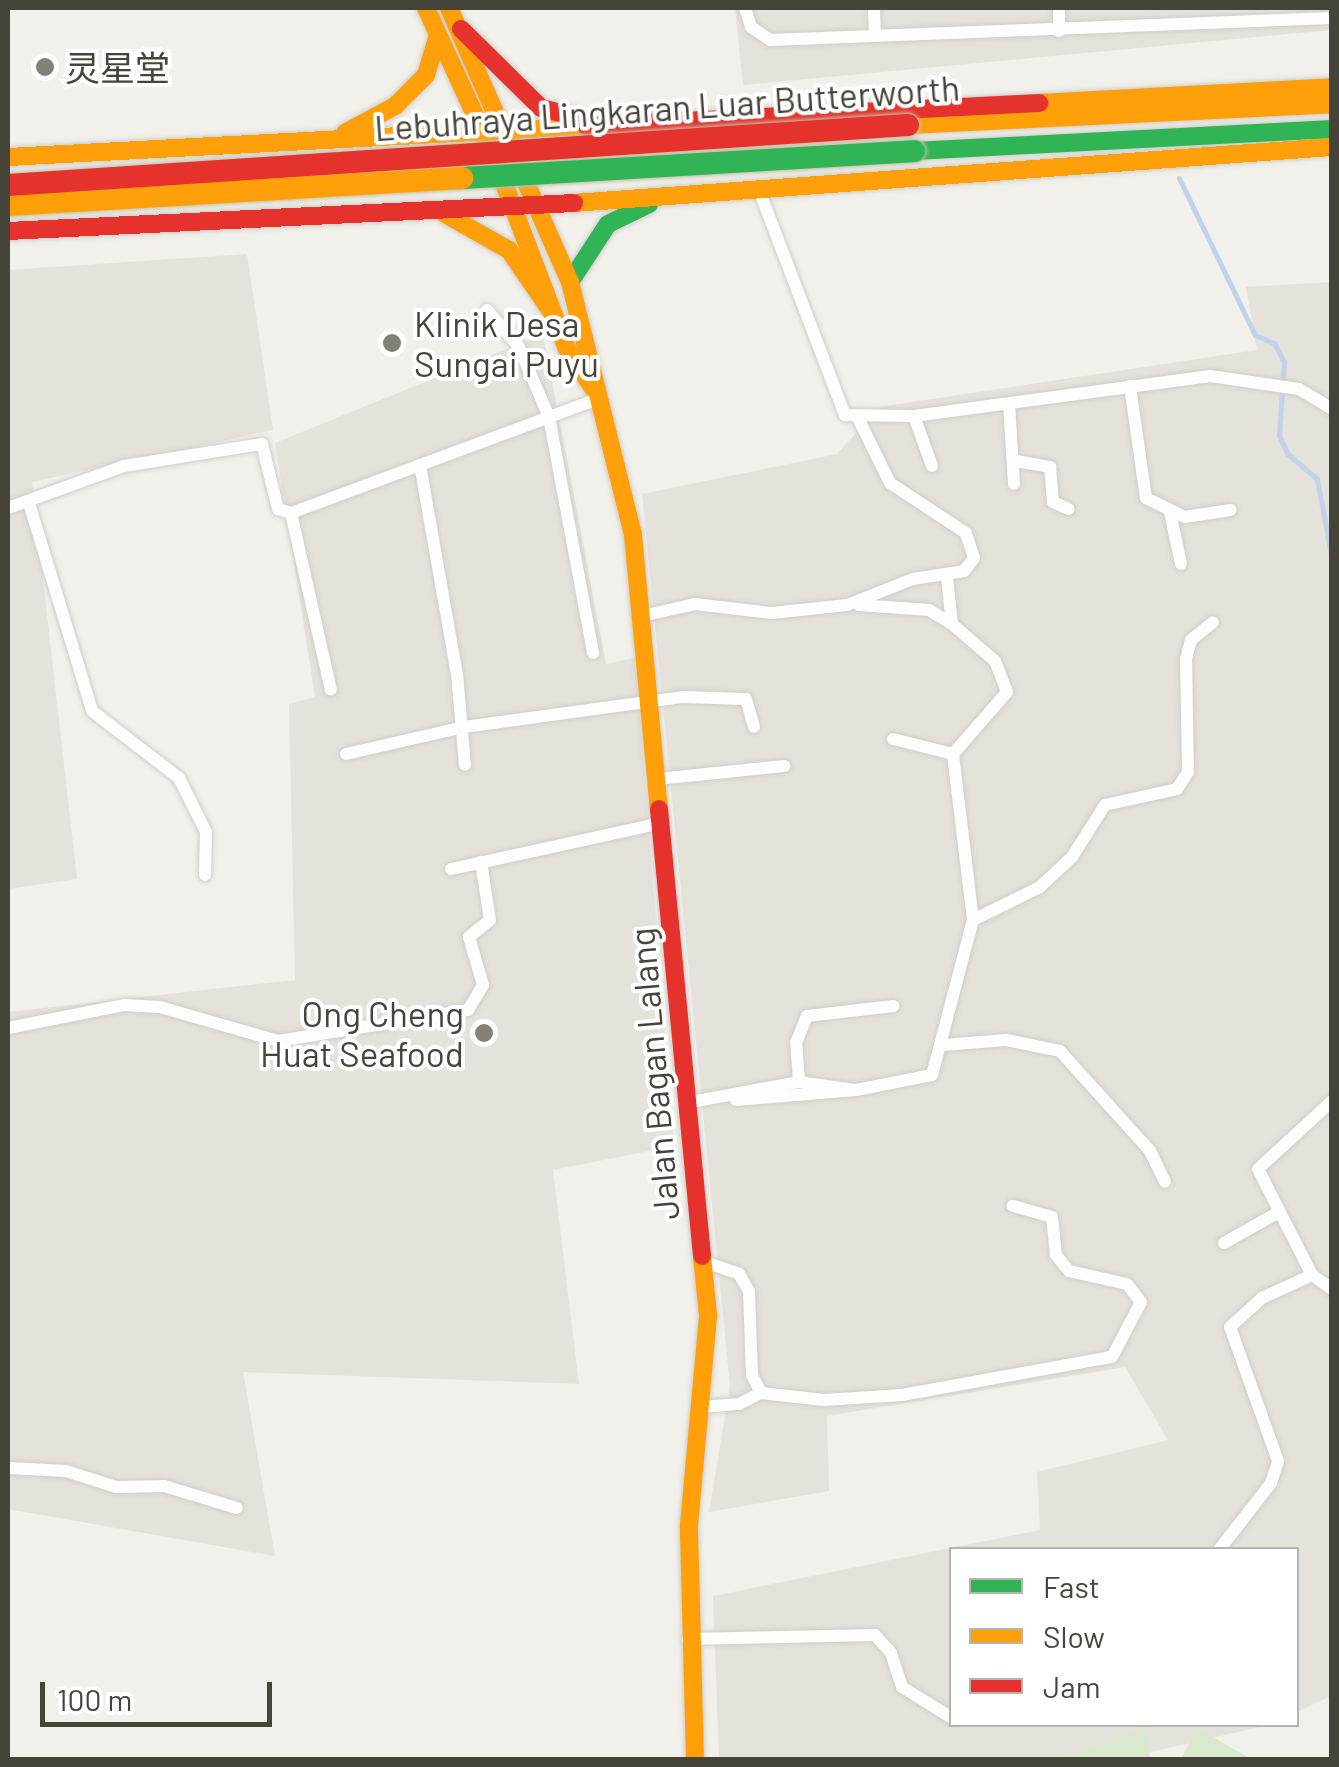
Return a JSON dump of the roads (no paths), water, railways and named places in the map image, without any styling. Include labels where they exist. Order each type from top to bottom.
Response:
[{"type":"main road","name":"Jalan Bagan Lalang","points":[[426,8],[493,129]]},
{"type":"main road","name":"Jalan Bagan Lalang","points":[[449,8],[461,29],[493,129],[525,206],[553,314],[578,373],[595,393]]},
{"type":"main road","points":[[461,29],[541,108],[618,122]]},
{"type":"main road","points":[[338,137],[395,106],[426,75],[438,35]]},
{"type":"main road","points":[[8,157],[1332,87]]},
{"type":"main road","name":"Lebuhraya Lingkaran Luar Butterworth","points":[[8,185],[908,125],[1332,104]]},
{"type":"main road","points":[[618,122],[597,136],[586,159],[598,188],[624,200]]},
{"type":"main road","name":"Lebuhraya Lingkaran Luar Butterworth","points":[[8,205],[1332,129]]},
{"type":"main road","points":[[390,134],[430,154],[436,168],[425,197],[403,210]]},
{"type":"main road","points":[[8,231],[624,200],[1332,146]]},
{"type":"main road","points":[[570,282],[608,224],[671,196]]},
{"type":"main road","name":"Jalan Bagan Lalang","points":[[525,206],[570,282],[595,393],[626,488],[642,616],[705,1262],[703,1406],[690,1498],[688,1639],[695,1760]]},
{"type":"main road","points":[[430,209],[484,230],[509,250],[553,314]]},
{"type":"street","points":[[745,8],[751,26],[770,40],[1332,18]]},
{"type":"street","points":[[874,8],[875,36]]},
{"type":"street","points":[[1058,8],[1059,31]]},
{"type":"street","points":[[759,190],[836,403],[858,420],[890,482],[966,532],[974,558],[946,577],[913,579],[847,605]]},
{"type":"street","points":[[8,244],[37,230]]},
{"type":"street","points":[[487,310],[519,347],[549,417],[593,653]]},
{"type":"street","points":[[858,420],[1210,376],[1285,388],[1330,406]]},
{"type":"street","points":[[1130,386],[1146,498],[1170,512],[1230,510]]},
{"type":"street","points":[[8,508],[124,466],[262,444],[278,509],[291,513],[549,417],[595,393]]},
{"type":"street","points":[[1010,404],[1016,460],[1014,484]]},
{"type":"street","points":[[914,416],[932,466]]},
{"type":"street","points":[[1016,460],[1050,467],[1054,502],[1069,510]]},
{"type":"street","points":[[420,465],[464,726],[466,765]]},
{"type":"street","points":[[29,503],[86,697],[112,730],[179,778],[206,832],[204,875]]},
{"type":"street","points":[[1170,512],[1181,564]]},
{"type":"street","points":[[291,513],[330,690]]},
{"type":"street","points":[[946,577],[952,624]]},
{"type":"street","points":[[642,616],[718,603],[772,613],[847,605],[904,605],[952,624],[995,661],[1007,692],[953,754],[973,920],[932,1076],[764,1103],[731,1099]]},
{"type":"street","points":[[973,920],[1040,887],[1072,857],[1105,805],[1177,789],[1188,772],[1186,659],[1191,640],[1213,622]]},
{"type":"street","points":[[346,754],[464,726],[650,700],[737,696],[752,708],[754,727]]},
{"type":"street","points":[[893,739],[953,754]]},
{"type":"street","points":[[657,779],[784,766]]},
{"type":"street","points":[[451,869],[662,823]]},
{"type":"street","points":[[8,1028],[124,1006],[160,1007],[278,1041],[468,1010],[483,985],[469,937],[490,920],[482,862]]},
{"type":"street","points":[[799,1082],[796,1042],[807,1016],[893,1006]]},
{"type":"street","points":[[943,1045],[1006,1040],[1060,1051],[1150,1150],[1166,1182]]},
{"type":"street","points":[[691,1102],[731,1099],[799,1082],[856,1090]]},
{"type":"street","points":[[1332,1101],[1258,1168],[1312,1276],[1332,1289]]},
{"type":"street","points":[[703,1406],[740,1404],[761,1393],[824,1400],[902,1395],[1112,1357],[1141,1302],[1127,1284],[1068,1271],[1056,1254],[1052,1217],[1013,1206]]},
{"type":"street","points":[[1224,1242],[1279,1212]]},
{"type":"street","points":[[705,1262],[739,1274],[750,1291],[752,1375],[761,1393]]},
{"type":"street","points":[[1221,1547],[1272,1483],[1278,1461],[1230,1327],[1262,1298],[1312,1276]]},
{"type":"street","points":[[8,1468],[66,1471],[116,1487],[164,1486],[236,1508]]},
{"type":"street","points":[[688,1639],[875,1636],[891,1652],[902,1687],[949,1716]]},
{"type":"waterway","points":[[1179,178],[1255,335],[1274,343],[1284,362],[1279,435],[1287,453],[1317,479],[1332,559]]},
{"type":"place","name":"灵星堂","points":[[45,67]]},
{"type":"place","name":"Klinik Desa Sungai Puyu","points":[[392,343]]},
{"type":"place","name":"Ong Cheng Huat Seafood","points":[[484,1033]]}]
